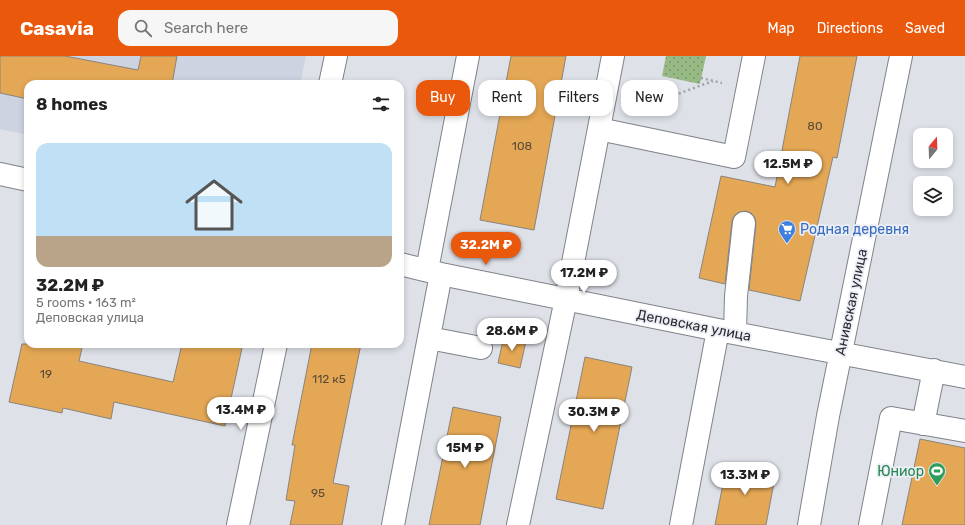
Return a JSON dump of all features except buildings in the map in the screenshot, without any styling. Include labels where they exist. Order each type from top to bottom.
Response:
[{"type":"street","points":[[331,80],[336,56]]},
{"type":"street","points":[[393,525],[430,338],[434,272],[468,56]]},
{"type":"street","points":[[518,525],[566,299],[613,56]]},
{"type":"street","points":[[599,129],[734,157],[754,56]]},
{"type":"street","name":"Анивская улица","points":[[809,525],[841,352],[901,56]]},
{"type":"street","points":[[0,174],[24,179]]},
{"type":"street","points":[[681,525],[726,332],[736,296],[744,223]]},
{"type":"street","name":"Деповская улица","points":[[404,265],[726,332],[841,352],[965,377]]},
{"type":"street","points":[[430,338],[481,348]]},
{"type":"street","points":[[238,525],[275,348]]},
{"type":"street","points":[[923,424],[934,370]]},
{"type":"street","points":[[870,525],[891,418],[965,431]]},
{"type":"path","points":[[678,94],[713,81]]},
{"type":"shaded area","points":[[0,56],[306,56],[301,80],[24,80],[24,134],[0,129]]},
{"type":"green space","points":[[666,56],[706,56],[700,84],[662,76]]},
{"type":"place","name":"Родная деревня","points":[[787,244]]},
{"type":"place","name":"Юниор","points":[[937,486]]}]
